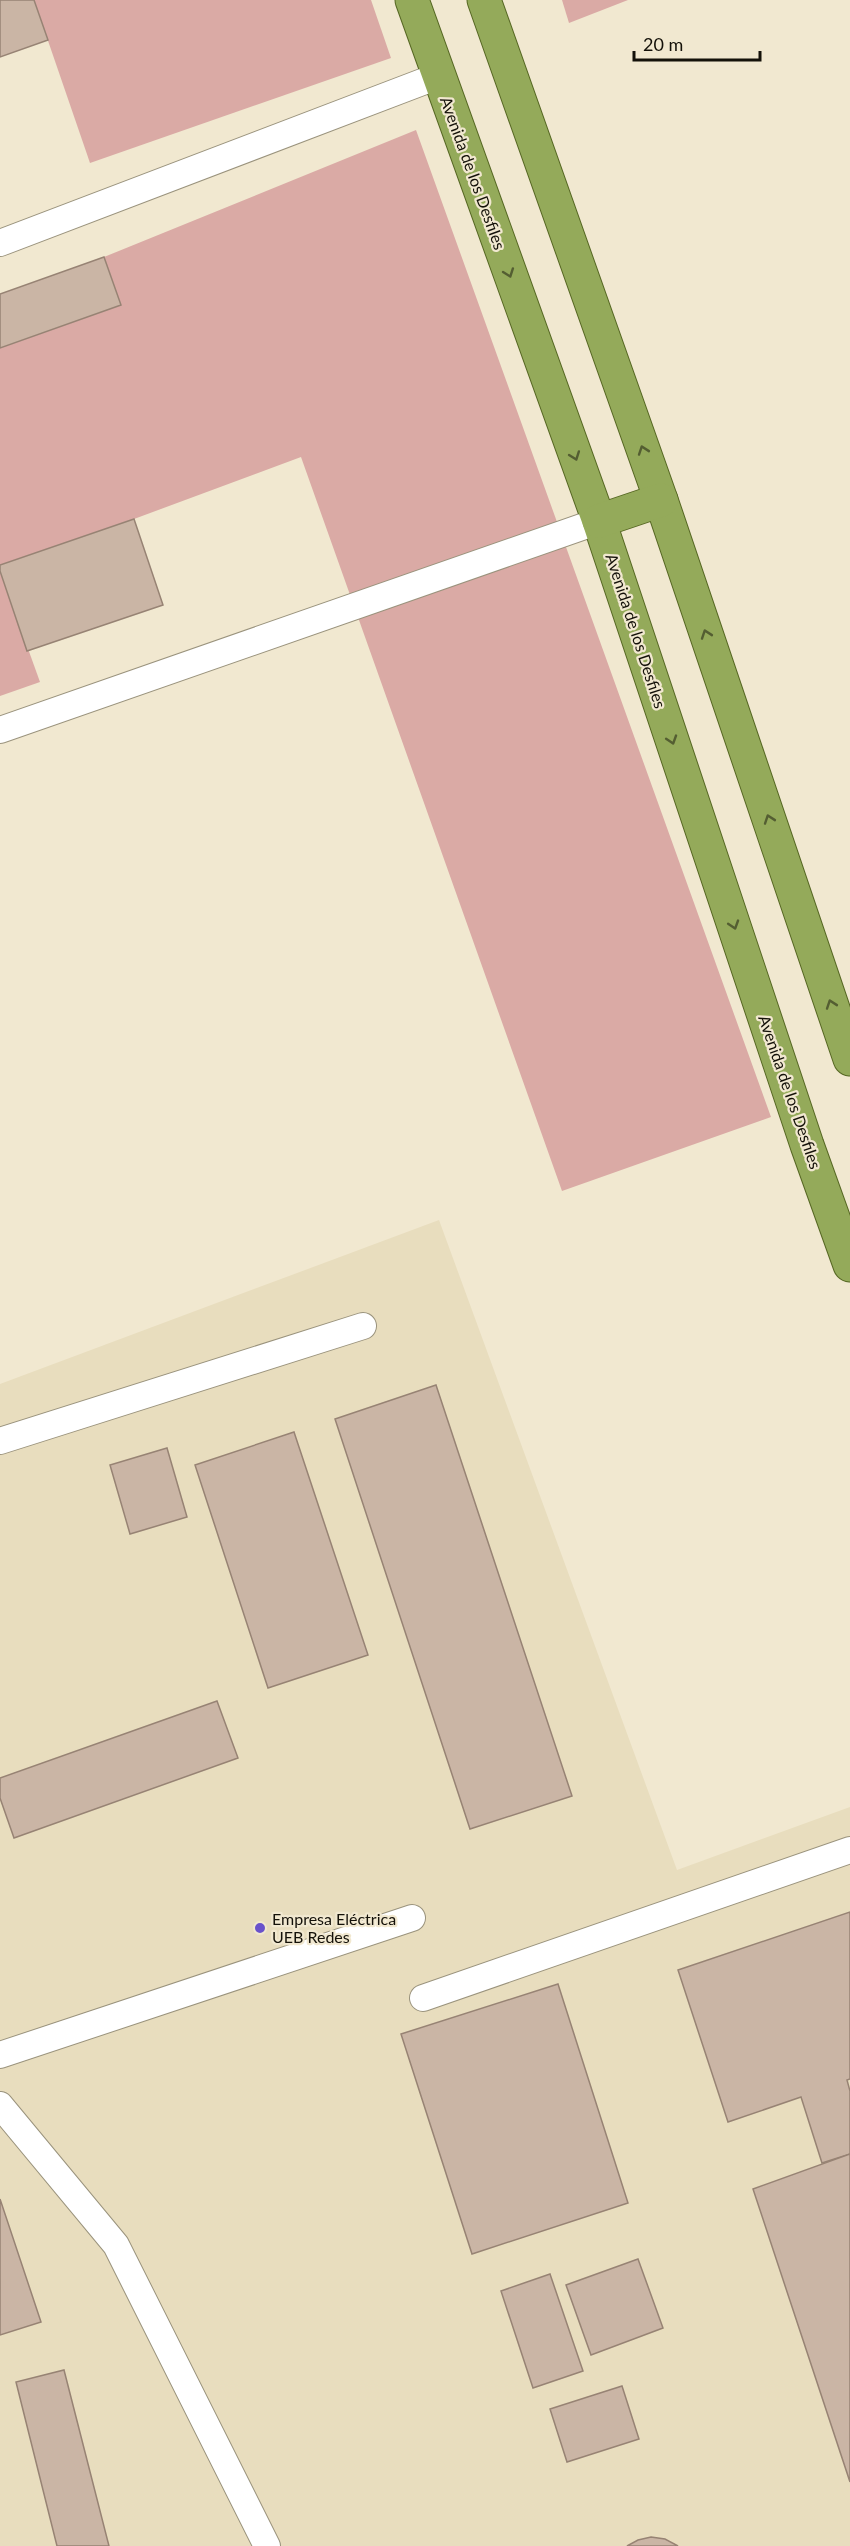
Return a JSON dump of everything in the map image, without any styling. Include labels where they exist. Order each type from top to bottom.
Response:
[{"type":"highway","name":"Avenida de los Desfiles","points":[[412,0],[599,521],[850,1265]]},
{"type":"highway","points":[[484,0],[661,500],[850,1059]]},
{"type":"highway","points":[[599,521],[661,500]]},
{"type":"lane","points":[[0,243],[438,76]]},
{"type":"lane","points":[[0,730],[599,521]]},
{"type":"lane","points":[[0,1441],[363,1326]]},
{"type":"lane","points":[[423,1998],[850,1850]]},
{"type":"lane","points":[[0,2055],[412,1918]]},
{"type":"lane","points":[[0,2106],[116,2245],[267,2546]]},
{"type":"shaded area","points":[[34,0],[371,0],[391,58],[90,163]]},
{"type":"shaded area","points":[[562,0],[628,0],[569,23]]},
{"type":"shaded area","points":[[416,130],[771,1117],[562,1191],[301,457],[134,519],[0,565],[0,348],[121,305],[104,257]]},
{"type":"shaded area","points":[[0,571],[40,682],[0,696]]},
{"type":"shaded area","name":"Empresa Eléctrica UEB Redes","points":[[439,1220],[677,1870],[850,1807],[850,2546],[0,2546],[0,1384]]},
{"type":"building","points":[[0,0],[34,0],[48,40],[0,57]]},
{"type":"building","points":[[104,257],[121,305],[0,348],[0,294]]},
{"type":"building","points":[[134,519],[163,605],[27,651],[0,565]]},
{"type":"building","points":[[436,1385],[572,1796],[470,1829],[335,1419]]},
{"type":"building","points":[[294,1432],[368,1655],[268,1688],[195,1465]]},
{"type":"building","points":[[167,1448],[187,1517],[130,1534],[110,1465]]},
{"type":"building","points":[[217,1701],[238,1758],[14,1838],[0,1798],[0,1778]]},
{"type":"building","points":[[850,1912],[850,2079],[847,2080],[850,2091],[850,2154],[822,2163],[801,2097],[728,2122],[678,1970]]},
{"type":"building","points":[[558,1984],[628,2203],[472,2254],[401,2034]]},
{"type":"building","points":[[850,2154],[850,2482],[753,2189]]},
{"type":"building","points":[[0,2199],[41,2322],[0,2335]]},
{"type":"building","points":[[638,2259],[663,2328],[591,2355],[566,2285]]},
{"type":"building","points":[[550,2274],[583,2371],[533,2388],[501,2291]]},
{"type":"building","points":[[64,2370],[109,2546],[57,2546],[16,2382]]},
{"type":"building","points":[[622,2386],[639,2439],[567,2462],[550,2409]]},
{"type":"building","points":[[651,2537],[665,2539],[678,2546],[627,2546]]},
{"type":"place","name":"Empresa Eléctrica UEB Redes","points":[[260,1928]]}]
